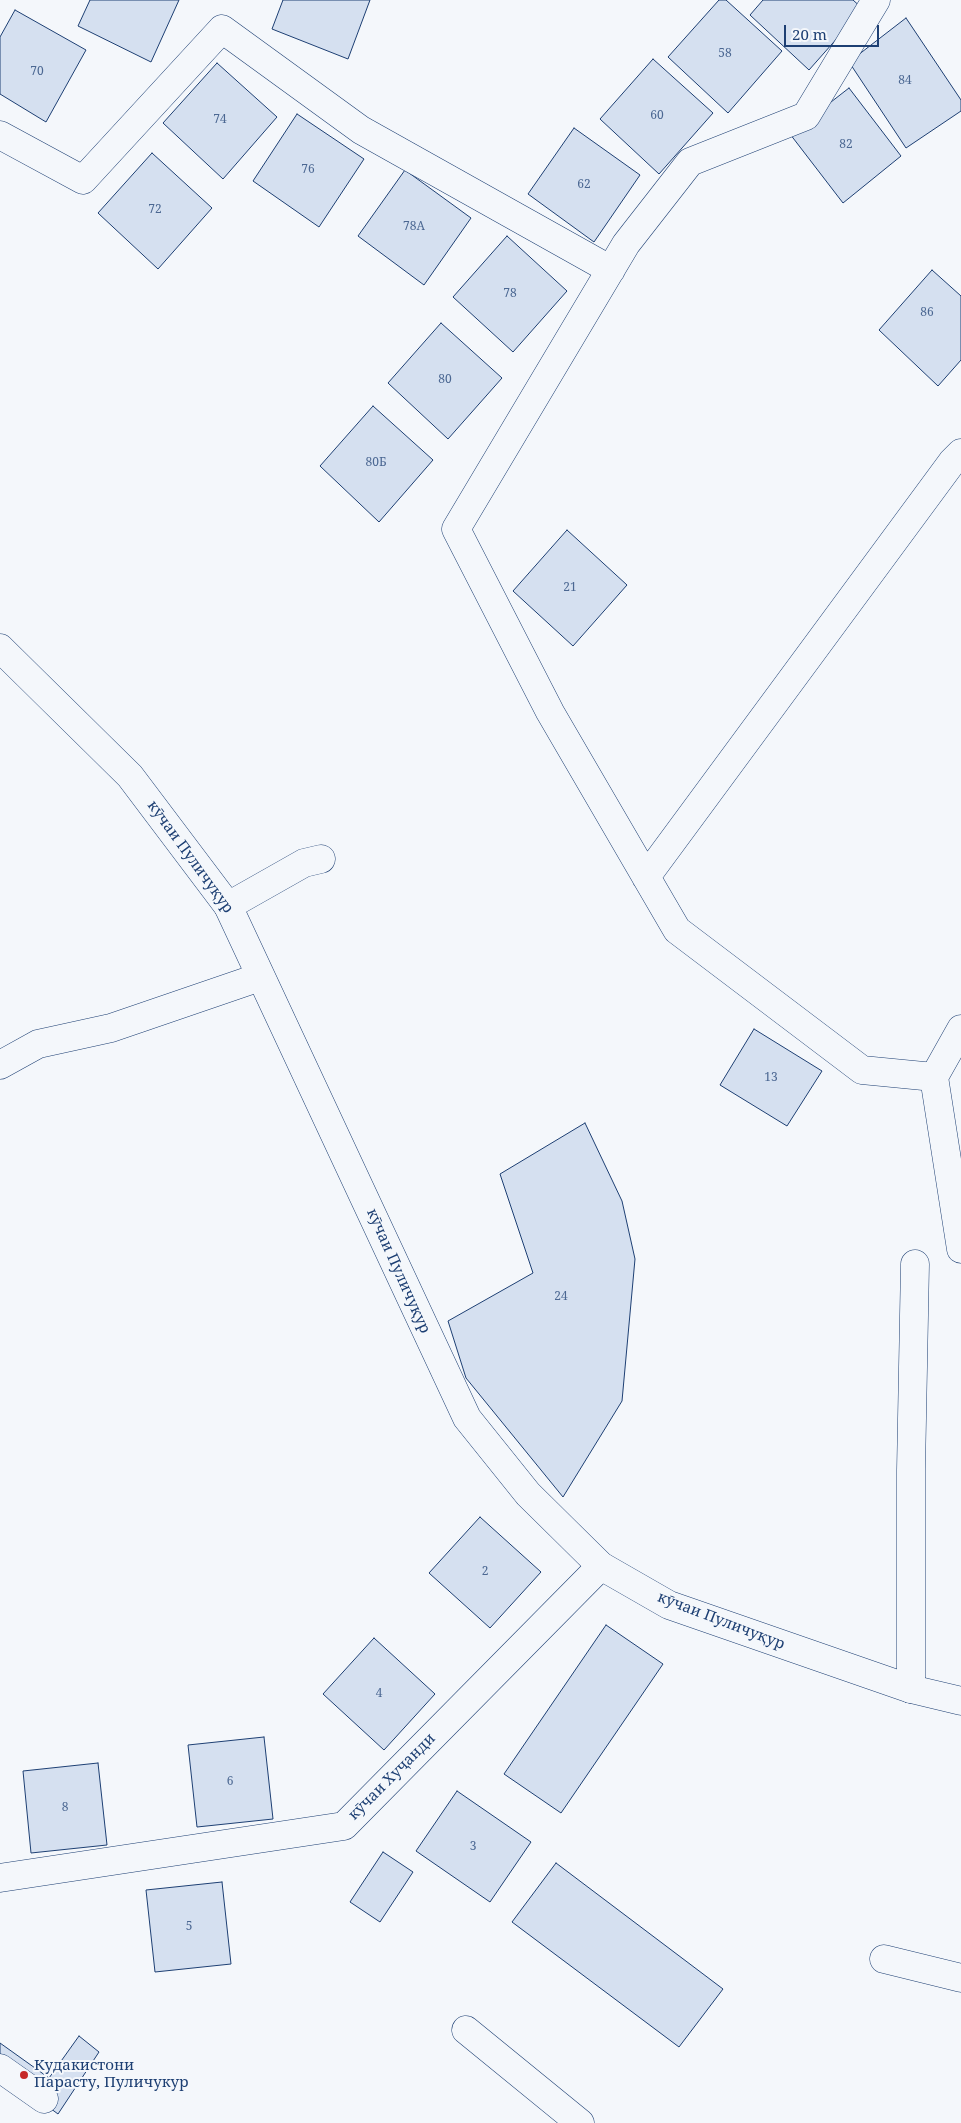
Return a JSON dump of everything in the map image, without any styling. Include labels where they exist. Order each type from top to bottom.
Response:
[{"type":"street","points":[[876,0],[806,116],[690,162],[626,244],[456,529],[550,712],[677,930],[862,1070],[934,1077]]},
{"type":"street","points":[[0,135],[83,180],[222,29],[361,130],[611,270]]},
{"type":"street","points":[[646,877],[946,470],[961,453]]},
{"type":"street","name":"кӯчаи Пуличуқур","points":[[0,648],[130,776],[228,906],[351,1165],[424,1329],[467,1418],[528,1494],[601,1566],[669,1605],[911,1690],[961,1701]]},
{"type":"street","points":[[228,906],[304,863],[321,859]]},
{"type":"street","points":[[0,1065],[38,1044],[111,1028],[260,976]]},
{"type":"street","points":[[961,1029],[934,1077],[938,1116],[961,1249]]},
{"type":"street","points":[[911,1690],[911,1470],[915,1264]]},
{"type":"street","name":"кӯчаи Хуҷанди","points":[[0,1878],[344,1826],[601,1566]]},
{"type":"street","points":[[884,1959],[961,1978]]},
{"type":"street","points":[[466,2030],[580,2123]]},
{"type":"street","points":[[0,2068],[44,2099]]},
{"type":"building","points":[[90,0],[179,0],[151,62],[78,26]]},
{"type":"building","points":[[283,0],[370,0],[348,59],[272,29]]},
{"type":"building","points":[[719,0],[726,0],[782,51],[728,113],[668,57]]},
{"type":"building","points":[[763,0],[853,0],[863,9],[809,70],[750,15]]},
{"type":"building","points":[[15,10],[86,50],[46,122],[0,94],[0,37]]},
{"type":"building","points":[[906,18],[961,100],[961,111],[906,148],[849,62]]},
{"type":"building","points":[[653,59],[713,113],[659,174],[600,119]]},
{"type":"building","points":[[217,63],[277,117],[223,179],[163,123]]},
{"type":"building","points":[[849,88],[901,156],[843,203],[790,134]]},
{"type":"building","points":[[297,114],[364,159],[319,227],[253,181]]},
{"type":"building","points":[[574,128],[640,175],[594,242],[528,194]]},
{"type":"building","points":[[152,153],[212,208],[158,269],[98,213]]},
{"type":"building","points":[[405,170],[471,218],[424,285],[358,236]]},
{"type":"building","points":[[507,236],[567,291],[513,352],[453,297]]},
{"type":"building","points":[[932,270],[961,296],[961,360],[938,386],[879,330]]},
{"type":"building","points":[[441,323],[502,378],[448,439],[388,383]]},
{"type":"building","points":[[373,406],[433,460],[379,522],[320,466]]},
{"type":"building","points":[[567,530],[627,585],[573,646],[513,591]]},
{"type":"building","points":[[754,1029],[822,1071],[787,1126],[720,1085]]},
{"type":"building","points":[[585,1123],[622,1201],[635,1259],[622,1401],[563,1497],[466,1378],[448,1321],[533,1273],[500,1174]]},
{"type":"building","points":[[480,1517],[541,1572],[490,1628],[429,1573]]},
{"type":"building","points":[[606,1625],[663,1664],[561,1813],[504,1774]]},
{"type":"building","points":[[374,1638],[435,1694],[384,1750],[323,1694]]},
{"type":"building","points":[[264,1737],[273,1819],[197,1827],[188,1745]]},
{"type":"building","points":[[98,1763],[107,1845],[31,1853],[23,1771]]},
{"type":"building","points":[[457,1791],[531,1842],[490,1902],[416,1851]]},
{"type":"building","points":[[383,1852],[413,1872],[380,1922],[350,1902]]},
{"type":"building","points":[[556,1863],[723,1989],[679,2047],[512,1922]]},
{"type":"building","points":[[222,1882],[231,1964],[155,1972],[146,1890]]},
{"type":"building","name":"Кудакистони Парасту, Пуличукур","points":[[79,2036],[99,2052],[58,2114],[0,2071],[0,2043],[49,2078]]},
{"type":"place","name":"Кудакистони Парасту, Пуличукур","points":[[24,2075]]}]
